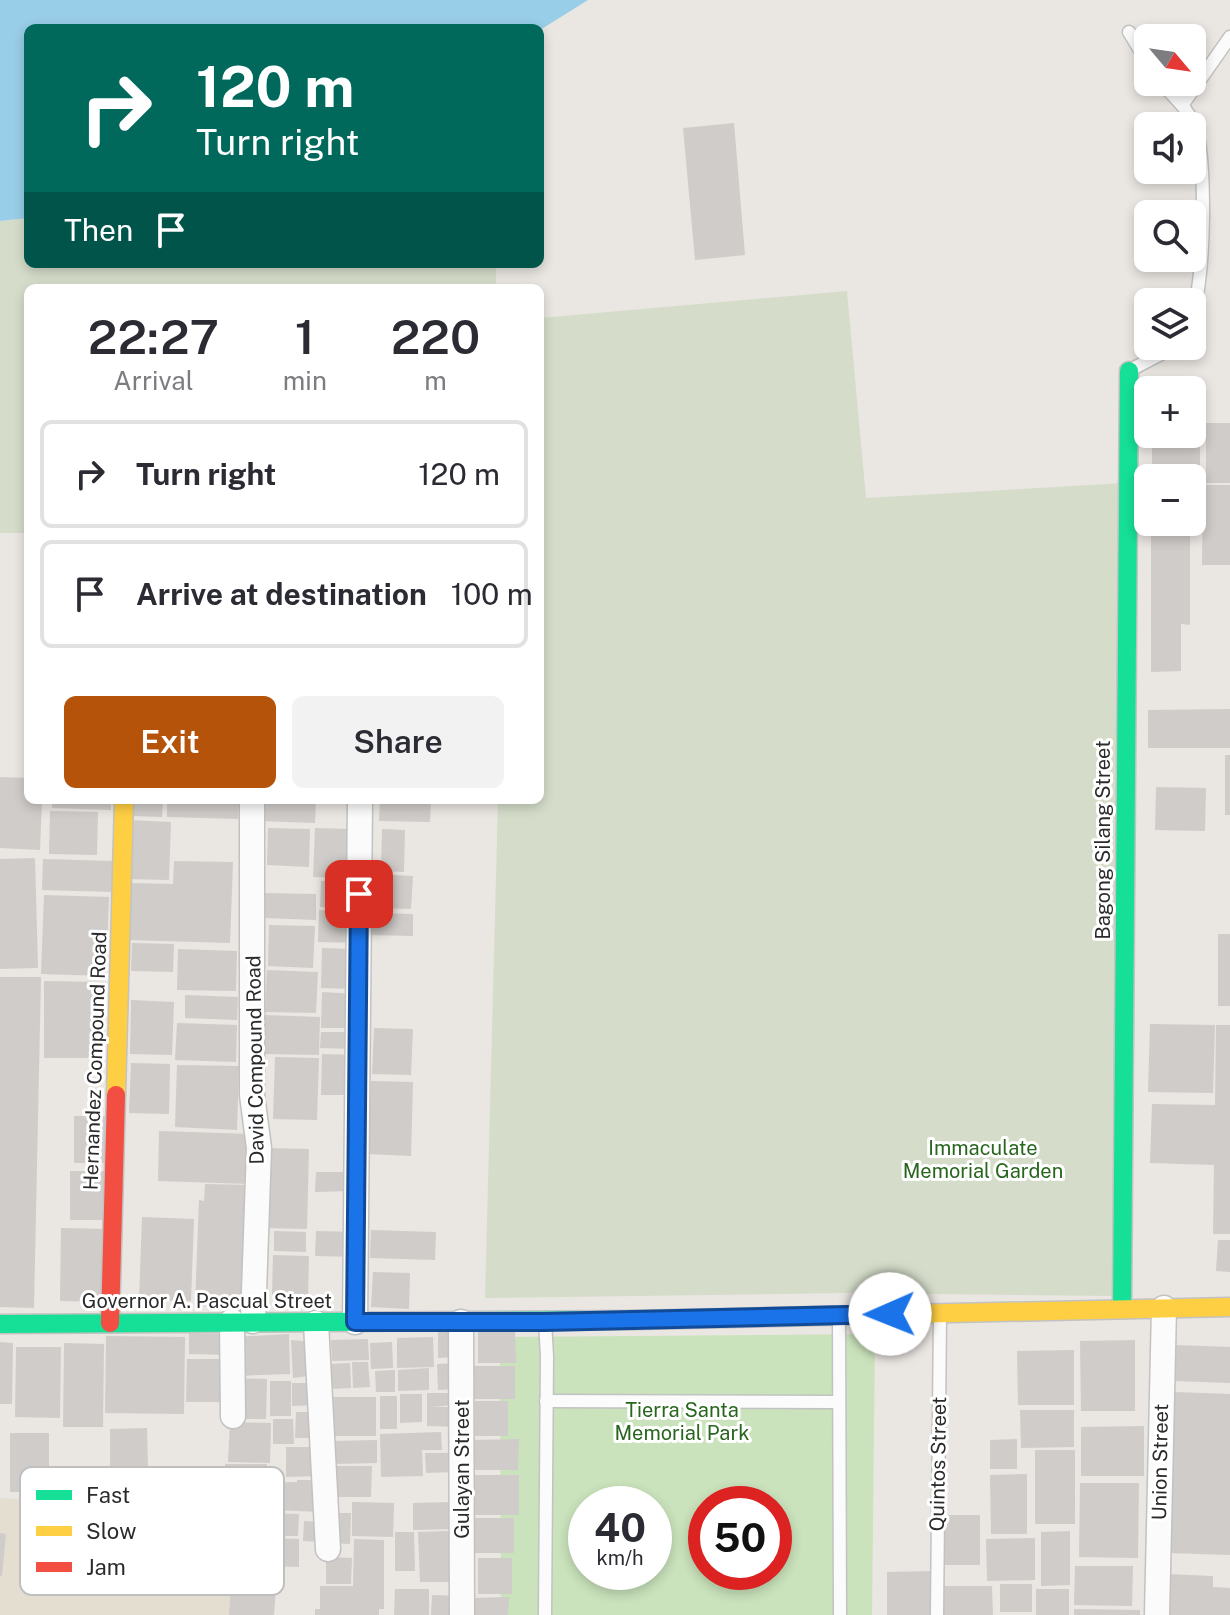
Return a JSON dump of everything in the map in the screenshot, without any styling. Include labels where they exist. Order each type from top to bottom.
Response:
[{"type":"street","name":"Bagong Silang Street","points":[[1122,1309],[1129,371]]},
{"type":"street","name":"Hernandez Compound Road","points":[[110,1323],[124,804]]},
{"type":"street","name":"David Compound Road","points":[[233,1416],[259,1148],[252,1095],[252,804]]},
{"type":"street","points":[[355,1322],[360,804]]},
{"type":"street","name":"Governor A. Pascual Street","points":[[0,1324],[545,1322],[1230,1307]]},
{"type":"street","name":"Union Street","points":[[1157,1615],[1164,1308]]},
{"type":"street","name":"Gulayan Street","points":[[461,1322],[462,1615]]},
{"type":"street","points":[[316,1323],[328,1549]]},
{"type":"lane","points":[[1129,32],[1134,40]]},
{"type":"lane","points":[[1183,104],[1230,37]]},
{"type":"lane","points":[[1175,96],[1183,104],[1196,129],[1203,173],[1197,288]]},
{"type":"lane","points":[[1129,371],[1150,360]]},
{"type":"lane","name":"Quintos Street","points":[[937,1615],[940,1313]]},
{"type":"lane","points":[[839,1315],[840,1615]]},
{"type":"lane","points":[[545,1322],[545,1615]]},
{"type":"lane","points":[[546,1401],[839,1402]]},
{"type":"shaded area","points":[[0,1498],[20,1499],[20,1595],[262,1595],[261,1615],[0,1615]]},
{"type":"green space","points":[[24,218],[24,268],[496,268],[496,284],[24,284],[24,533],[0,533],[0,221]]},
{"type":"green space","name":"Immaculate Memorial Garden","points":[[847,291],[866,498],[1125,483],[1115,1296],[847,1293],[485,1298],[498,804],[544,804],[544,318]]},
{"type":"green space","name":"Tierra Santa Memorial Park","points":[[875,1334],[872,1615],[501,1615],[500,1337]]},
{"type":"water","points":[[0,0],[588,0],[544,28],[544,24],[24,24],[24,218],[0,221]]},
{"type":"building","points":[[734,123],[745,255],[695,260],[683,128]]},
{"type":"building","points":[[1206,423],[1230,423],[1230,483],[1206,483]]},
{"type":"building","points":[[1152,448],[1200,448],[1200,464],[1152,464]]},
{"type":"building","points":[[1206,485],[1230,485],[1230,565],[1202,565],[1202,536],[1206,536]]},
{"type":"building","points":[[1151,536],[1190,536],[1190,625],[1181,624],[1181,671],[1151,672]]},
{"type":"building","points":[[1230,709],[1230,748],[1148,748],[1148,710]]},
{"type":"building","points":[[1225,755],[1230,755],[1230,815],[1225,815]]},
{"type":"building","points":[[0,777],[24,778],[24,804],[42,804],[40,850],[0,848]]},
{"type":"building","points":[[1156,787],[1206,788],[1205,831],[1155,830]]},
{"type":"building","points":[[52,804],[111,804],[111,810],[52,808]]},
{"type":"building","points":[[132,804],[163,804],[162,817],[132,816]]},
{"type":"building","points":[[167,804],[239,804],[238,819],[167,817]]},
{"type":"building","points":[[261,804],[316,804],[315,823],[260,821]]},
{"type":"building","points":[[380,804],[431,804],[430,822],[379,821]]},
{"type":"building","points":[[50,811],[98,812],[97,855],[49,854]]},
{"type":"building","points":[[129,820],[171,822],[169,880],[127,879]]},
{"type":"building","points":[[268,828],[310,829],[309,867],[267,865]]},
{"type":"building","points":[[315,828],[349,829],[348,878],[313,877]]},
{"type":"building","points":[[382,829],[405,830],[404,872],[381,871]]},
{"type":"building","points":[[35,858],[38,968],[0,969],[0,859]]},
{"type":"building","points":[[43,859],[113,861],[112,892],[42,890]]},
{"type":"building","points":[[174,861],[233,862],[230,943],[129,940],[131,883],[173,884]]},
{"type":"building","points":[[376,874],[413,876],[411,909],[375,908]]},
{"type":"building","points":[[321,881],[357,881],[356,908],[320,907]]},
{"type":"building","points":[[265,893],[316,894],[316,920],[264,918]]},
{"type":"building","points":[[44,895],[109,897],[106,976],[41,974]]},
{"type":"building","points":[[319,910],[358,912],[358,943],[318,942]]},
{"type":"building","points":[[370,913],[413,914],[413,936],[370,935]]},
{"type":"building","points":[[269,925],[315,926],[313,968],[268,966]]},
{"type":"building","points":[[1218,934],[1230,934],[1230,1006],[1218,1006]]},
{"type":"building","points":[[132,943],[174,944],[173,972],[131,971]]},
{"type":"building","points":[[322,948],[354,949],[353,989],[321,988]]},
{"type":"building","points":[[178,949],[237,951],[236,991],[177,990]]},
{"type":"building","points":[[267,970],[318,972],[316,1013],[265,1012]]},
{"type":"building","points":[[0,977],[41,977],[34,1308],[0,1307]]},
{"type":"building","points":[[44,981],[105,982],[104,1058],[44,1058]]},
{"type":"building","points":[[322,992],[356,994],[356,1028],[321,1028]]},
{"type":"building","points":[[185,995],[238,997],[237,1020],[185,1018]]},
{"type":"building","points":[[131,1000],[174,1002],[172,1055],[130,1054]]},
{"type":"building","points":[[263,1015],[320,1017],[319,1055],[262,1054]]},
{"type":"building","points":[[177,1023],[237,1025],[236,1062],[175,1060]]},
{"type":"building","points":[[1150,1024],[1215,1025],[1213,1093],[1148,1092]]},
{"type":"building","points":[[1216,1025],[1230,1025],[1230,1234],[1213,1234],[1214,1165],[1150,1163],[1152,1104],[1215,1105]]},
{"type":"building","points":[[374,1028],[413,1029],[411,1075],[372,1074]]},
{"type":"building","points":[[321,1032],[356,1032],[355,1049],[320,1048]]},
{"type":"building","points":[[322,1054],[356,1055],[355,1095],[321,1095]]},
{"type":"building","points":[[275,1057],[319,1058],[317,1120],[273,1119]]},
{"type":"building","points":[[131,1063],[170,1064],[169,1114],[129,1113]]},
{"type":"building","points":[[177,1065],[239,1066],[237,1130],[175,1127]]},
{"type":"building","points":[[371,1081],[413,1082],[411,1156],[368,1154]]},
{"type":"building","points":[[74,1116],[112,1116],[112,1163],[74,1163]]},
{"type":"building","points":[[159,1131],[252,1134],[250,1184],[158,1181]]},
{"type":"building","points":[[268,1148],[309,1149],[307,1229],[265,1228]]},
{"type":"building","points":[[70,1171],[112,1171],[111,1220],[70,1220]]},
{"type":"building","points":[[316,1172],[351,1172],[350,1191],[315,1192]]},
{"type":"building","points":[[205,1184],[249,1185],[245,1308],[195,1306],[199,1200],[204,1201]]},
{"type":"building","points":[[142,1217],[194,1219],[191,1301],[139,1300]]},
{"type":"building","points":[[61,1228],[110,1229],[109,1302],[60,1301]]},
{"type":"building","points":[[371,1230],[436,1232],[435,1260],[370,1258]]},
{"type":"building","points":[[274,1231],[306,1232],[306,1252],[274,1251]]},
{"type":"building","points":[[316,1231],[354,1232],[353,1257],[315,1256]]},
{"type":"building","points":[[1218,1240],[1230,1240],[1230,1272],[1216,1271]]},
{"type":"building","points":[[273,1255],[309,1256],[308,1297],[272,1295]]},
{"type":"building","points":[[373,1272],[410,1273],[409,1309],[371,1307]]},
{"type":"building","points":[[478,1331],[515,1331],[516,1363],[478,1363]]},
{"type":"building","points":[[438,1332],[458,1332],[457,1357],[438,1358]]},
{"type":"building","points":[[189,1333],[231,1334],[230,1355],[189,1354]]},
{"type":"building","points":[[289,1334],[290,1374],[237,1376],[235,1337]]},
{"type":"building","points":[[106,1336],[185,1337],[184,1414],[105,1413]]},
{"type":"building","points":[[433,1337],[434,1367],[397,1368],[397,1338]]},
{"type":"building","points":[[368,1339],[369,1360],[332,1361],[331,1340]]},
{"type":"building","points":[[291,1340],[315,1342],[316,1375],[293,1378]]},
{"type":"building","points":[[1135,1340],[1135,1411],[1081,1411],[1080,1341]]},
{"type":"building","points":[[0,1342],[13,1343],[12,1404],[0,1404]]},
{"type":"building","points":[[392,1342],[393,1368],[371,1369],[370,1343]]},
{"type":"building","points":[[64,1343],[104,1344],[103,1427],[63,1427]]},
{"type":"building","points":[[1176,1345],[1230,1347],[1230,1383],[1174,1381]]},
{"type":"building","points":[[16,1347],[61,1347],[60,1418],[15,1417]]},
{"type":"building","points":[[1074,1350],[1074,1405],[1018,1405],[1017,1351]]},
{"type":"building","points":[[187,1359],[223,1359],[222,1402],[186,1402]]},
{"type":"building","points":[[352,1362],[368,1362],[370,1387],[353,1388]]},
{"type":"building","points":[[350,1363],[351,1388],[329,1389],[328,1364]]},
{"type":"building","points":[[458,1363],[459,1389],[438,1390],[437,1364]]},
{"type":"building","points":[[474,1366],[515,1366],[515,1399],[474,1399]]},
{"type":"building","points":[[429,1368],[429,1390],[398,1391],[398,1370]]},
{"type":"building","points":[[395,1370],[395,1392],[376,1392],[375,1371]]},
{"type":"building","points":[[234,1378],[267,1379],[266,1419],[235,1419]]},
{"type":"building","points":[[270,1381],[291,1381],[291,1416],[270,1416]]},
{"type":"building","points":[[292,1383],[316,1383],[317,1405],[292,1406]]},
{"type":"building","points":[[1173,1392],[1230,1394],[1230,1555],[1167,1553]]},
{"type":"building","points":[[427,1393],[454,1393],[454,1405],[431,1407],[459,1407],[459,1427],[427,1426]]},
{"type":"building","points":[[400,1394],[422,1394],[422,1422],[400,1423]]},
{"type":"building","points":[[380,1396],[397,1396],[397,1429],[380,1429]]},
{"type":"building","points":[[333,1397],[376,1397],[376,1436],[333,1436]]},
{"type":"building","points":[[475,1401],[508,1401],[508,1436],[475,1436]]},
{"type":"building","points":[[1020,1410],[1074,1410],[1074,1447],[1021,1448]]},
{"type":"building","points":[[296,1412],[319,1412],[321,1438],[295,1438]]},
{"type":"building","points":[[273,1419],[293,1419],[294,1444],[273,1444]]},
{"type":"building","points":[[230,1422],[271,1423],[270,1463],[228,1462]]},
{"type":"building","points":[[1144,1426],[1144,1476],[1081,1476],[1081,1427]]},
{"type":"building","points":[[147,1428],[148,1467],[110,1467],[110,1429]]},
{"type":"building","points":[[441,1432],[442,1450],[422,1450],[423,1476],[381,1477],[380,1434]]},
{"type":"building","points":[[10,1433],[49,1433],[49,1467],[20,1467],[20,1492],[10,1492]]},
{"type":"building","points":[[519,1439],[518,1470],[469,1470],[469,1440]]},
{"type":"building","points":[[1017,1439],[1017,1469],[990,1469],[990,1440]]},
{"type":"building","points":[[377,1440],[377,1463],[334,1464],[334,1441]]},
{"type":"building","points":[[286,1447],[320,1447],[320,1476],[286,1477]]},
{"type":"building","points":[[1035,1450],[1075,1450],[1075,1524],[1035,1524]]},
{"type":"building","points":[[425,1453],[455,1453],[455,1472],[426,1473]]},
{"type":"building","points":[[225,1464],[267,1464],[267,1467],[225,1467]]},
{"type":"building","points":[[334,1466],[372,1466],[371,1497],[334,1497]]},
{"type":"building","points":[[1027,1474],[1027,1534],[991,1534],[990,1475]]},
{"type":"building","points":[[467,1475],[519,1475],[519,1515],[467,1515]]},
{"type":"building","points":[[322,1480],[323,1512],[284,1511],[284,1482]]},
{"type":"building","points":[[1080,1483],[1139,1483],[1138,1558],[1079,1557]]},
{"type":"building","points":[[352,1502],[394,1503],[393,1537],[352,1536]]},
{"type":"building","points":[[452,1502],[453,1529],[413,1530],[413,1503]]},
{"type":"building","points":[[330,1513],[351,1513],[350,1544],[329,1543]]},
{"type":"building","points":[[284,1514],[299,1514],[298,1536],[284,1536]]},
{"type":"building","points":[[943,1515],[980,1515],[980,1565],[944,1565]]},
{"type":"building","points":[[470,1518],[514,1518],[514,1553],[470,1553]]},
{"type":"building","points":[[304,1521],[325,1522],[324,1542],[303,1541]]},
{"type":"building","points":[[450,1531],[452,1582],[420,1582],[418,1532]]},
{"type":"building","points":[[1070,1531],[1070,1585],[1041,1586],[1041,1532]]},
{"type":"building","points":[[395,1532],[414,1532],[415,1571],[395,1571]]},
{"type":"building","points":[[0,1533],[6,1534],[2,1576],[0,1576]]},
{"type":"building","points":[[284,1538],[299,1539],[299,1567],[284,1566]]},
{"type":"building","points":[[1035,1538],[1035,1580],[987,1581],[986,1539]]},
{"type":"building","points":[[354,1539],[384,1540],[384,1609],[379,1609],[379,1615],[315,1615],[315,1609],[320,1609],[320,1586],[353,1586]]},
{"type":"building","points":[[326,1557],[352,1558],[351,1584],[326,1584]]},
{"type":"building","points":[[478,1558],[512,1558],[512,1594],[478,1594]]},
{"type":"building","points":[[1075,1566],[1133,1566],[1132,1606],[1074,1605]]},
{"type":"building","points":[[933,1571],[934,1615],[887,1615],[887,1572]]},
{"type":"building","points":[[1166,1574],[1213,1576],[1213,1587],[1230,1588],[1230,1615],[1164,1615]]},
{"type":"building","points":[[1000,1584],[1032,1584],[1032,1612],[1000,1612]]},
{"type":"building","points":[[937,1586],[992,1586],[993,1615],[937,1615]]},
{"type":"building","points":[[395,1589],[429,1589],[429,1615],[394,1615]]},
{"type":"building","points":[[1036,1589],[1069,1589],[1069,1615],[1036,1615]]},
{"type":"building","points":[[230,1595],[275,1595],[274,1615],[229,1615]]},
{"type":"building","points":[[432,1595],[460,1596],[459,1615],[431,1615]]},
{"type":"building","points":[[509,1597],[508,1615],[471,1615],[471,1598]]},
{"type":"building","points":[[1074,1609],[1140,1610],[1140,1615],[1074,1615]]},
{"type":"traffic: fast","points":[[1122,1309],[1129,371]]},
{"type":"traffic: fast","points":[[0,1324],[633,1320]]},
{"type":"traffic: slow","points":[[116,1095],[124,804]]},
{"type":"traffic: slow","points":[[633,1320],[1230,1307]]},
{"type":"traffic: jam","points":[[110,1323],[116,1095]]},
{"type":"route","points":[[359,894],[355,1322],[545,1322],[890,1314]]}]
